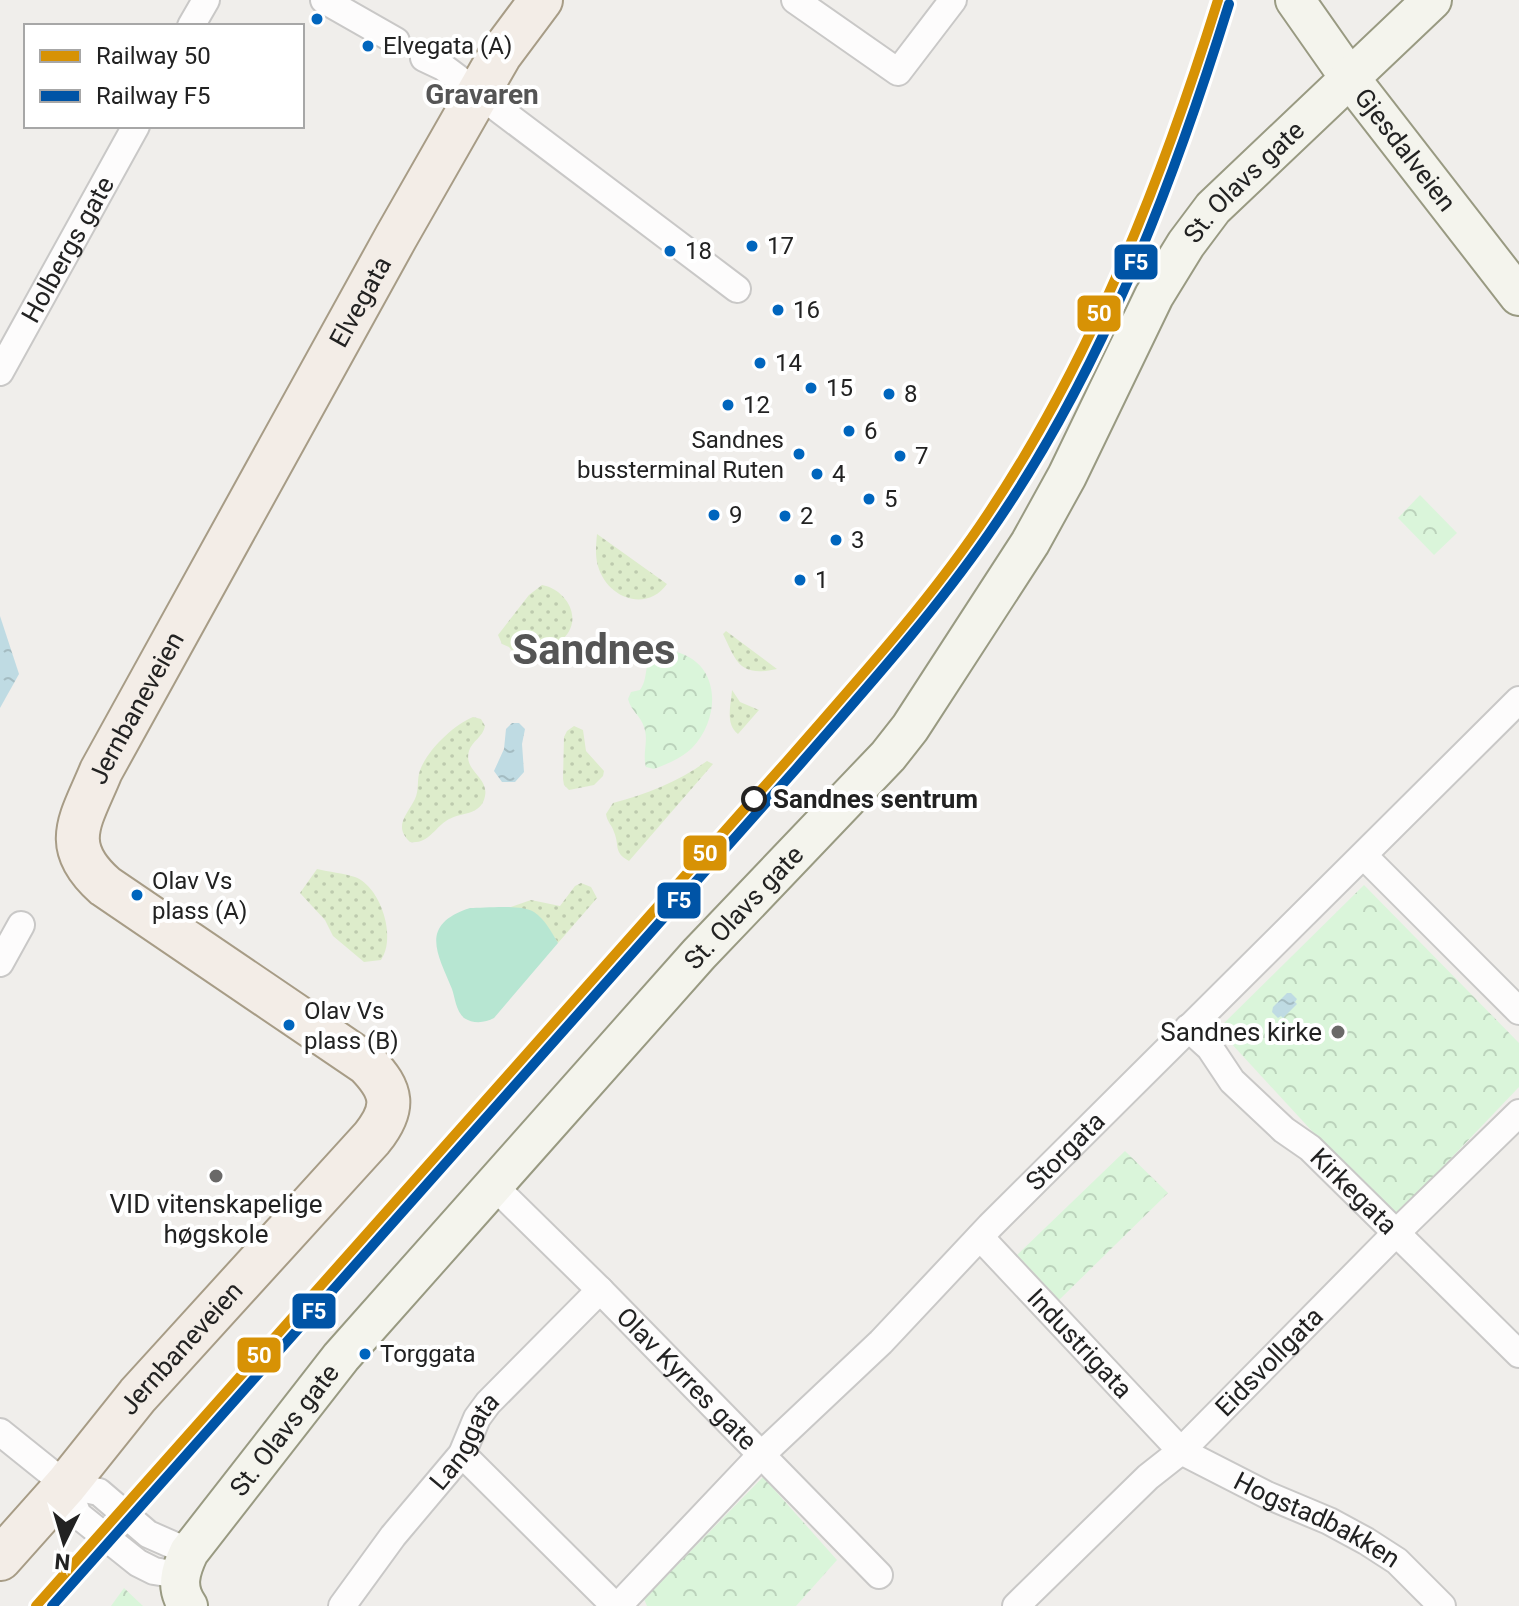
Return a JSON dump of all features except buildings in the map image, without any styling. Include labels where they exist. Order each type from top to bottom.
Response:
[{"type":"main road","name":"Elvegata","points":[[189,611],[500,55],[541,0]]},
{"type":"main road","name":"Jernbaneveien","points":[[0,1559],[66,1485],[138,1395],[374,1135],[388,1112],[386,1088],[367,1064],[105,886],[89,871],[82,858],[77,842],[79,826],[101,771],[189,611]]},
{"type":"street","points":[[192,24],[206,0]]},
{"type":"street","points":[[324,0],[396,41]]},
{"type":"street","points":[[795,0],[898,72],[953,0]]},
{"type":"street","name":"Gjesdalveien","points":[[1295,0],[1349,77],[1519,296]]},
{"type":"street","name":"St. Olavs gate","points":[[185,1578],[341,1357],[699,954],[900,741],[1030,543],[1067,476],[1168,271],[1213,208],[1432,0]]},
{"type":"street","points":[[424,58],[443,67],[737,289]]},
{"type":"street","name":"Holbergs gate","points":[[0,372],[135,128]]},
{"type":"street","name":"Storgata","points":[[616,1606],[760,1456],[881,1342],[980,1237],[1519,700]]},
{"type":"street","points":[[1364,856],[1519,1011]]},
{"type":"street","points":[[0,963],[21,925]]},
{"type":"street","name":"Kirkegata","points":[[1188,1028],[1210,1048],[1232,1081],[1284,1130],[1310,1148],[1519,1354]]},
{"type":"street","name":"Eidsvollgata","points":[[1016,1606],[1148,1477],[1181,1451],[1519,1113]]},
{"type":"street","name":"Olav Kyrres gate","points":[[493,1185],[879,1575]]},
{"type":"street","name":"Industrigata","points":[[980,1237],[1181,1451]]},
{"type":"street","name":"Langgata","points":[[342,1606],[393,1536],[462,1454],[477,1418],[488,1403],[600,1290]]},
{"type":"street","points":[[0,1432],[66,1485],[99,1492],[148,1534],[185,1578]]},
{"type":"street","name":"Hogstadbakken","points":[[1181,1451],[1366,1541],[1397,1561],[1442,1606]]},
{"type":"street","points":[[462,1454],[616,1606]]},
{"type":"green space","points":[[1420,495],[1457,533],[1434,555],[1398,518]]},
{"type":"green space","points":[[597,534],[667,584],[649,598],[628,598],[618,593],[603,577],[598,566]]},
{"type":"green space","points":[[542,585],[558,592],[569,605],[572,613],[570,630],[554,646],[519,660],[509,647],[502,644],[498,635],[529,595]]},
{"type":"green space","points":[[726,631],[777,669],[755,671],[741,665],[723,634]]},
{"type":"green space","points":[[663,650],[682,654],[696,662],[711,687],[712,702],[703,734],[692,748],[679,758],[654,769],[646,767],[644,727],[628,699],[631,692],[640,690],[651,657]]},
{"type":"green space","points":[[732,690],[740,702],[759,710],[738,734],[730,720]]},
{"type":"green space","points":[[473,717],[481,719],[485,726],[470,748],[468,758],[485,789],[483,803],[475,811],[446,821],[426,839],[410,842],[402,826],[416,796],[422,766],[440,741]]},
{"type":"green space","points":[[574,726],[583,730],[586,751],[604,771],[594,785],[569,790],[563,779],[564,737]]},
{"type":"green space","points":[[707,761],[713,764],[629,861],[624,858],[606,814],[613,803],[662,786]]},
{"type":"green space","points":[[317,869],[355,877],[372,891],[387,927],[386,951],[381,960],[364,962],[333,936],[325,920],[300,893]]},
{"type":"green space","points":[[581,883],[591,887],[597,898],[558,943],[539,917],[527,911],[508,908],[531,900],[560,906],[575,886]]},
{"type":"green space","points":[[1364,885],[1519,1043],[1519,1087],[1393,1219],[1218,1029]]},
{"type":"green space","points":[[512,907],[534,912],[542,918],[558,943],[494,1018],[483,1022],[468,1020],[459,1012],[436,942],[443,923],[470,908]]},
{"type":"green space","points":[[1125,1151],[1168,1193],[1059,1300],[1017,1255]]},
{"type":"green space","points":[[763,1477],[837,1560],[796,1606],[647,1606],[644,1599]]},
{"type":"green space","points":[[124,1588],[143,1606],[111,1606]]},
{"type":"water","points":[[0,616],[19,674],[0,708]]},
{"type":"water","points":[[512,723],[519,723],[525,729],[522,744],[524,772],[515,782],[502,782],[494,771],[504,749],[506,729]]},
{"type":"water","points":[[1287,993],[1297,999],[1297,1004],[1283,1018],[1278,1018],[1272,1012],[1273,1007]]},
{"type":"rail line","name":"50","points":[[36,1606],[787,761],[886,647],[957,558],[1018,466],[1088,339],[1146,206],[1218,0]]},
{"type":"rail line","name":"F5","points":[[52,1606],[796,769],[895,655],[966,566],[1028,474],[1098,346],[1157,212],[1229,4]]},
{"type":"place","name":"Elvegata (A)","points":[[368,46]]},
{"type":"place","name":"17","points":[[752,246]]},
{"type":"place","name":"18","points":[[670,251]]},
{"type":"place","name":"16","points":[[778,310]]},
{"type":"place","name":"14","points":[[760,363]]},
{"type":"place","name":"15","points":[[811,388]]},
{"type":"place","name":"8","points":[[889,394]]},
{"type":"place","name":"12","points":[[728,405]]},
{"type":"place","name":"6","points":[[849,431]]},
{"type":"place","name":"Sandnes bussterminal Ruten","points":[[799,454]]},
{"type":"place","name":"7","points":[[900,456]]},
{"type":"place","name":"4","points":[[817,474]]},
{"type":"place","name":"5","points":[[869,499]]},
{"type":"place","name":"9","points":[[714,515]]},
{"type":"place","name":"2","points":[[785,516]]},
{"type":"place","name":"3","points":[[836,540]]},
{"type":"place","name":"1","points":[[800,580]]},
{"type":"place","name":"Sandnes sentrum","points":[[754,799]]},
{"type":"place","name":"Olav Vs plass (A)","points":[[137,895]]},
{"type":"place","name":"Olav Vs plass (B)","points":[[289,1025]]},
{"type":"place","name":"Sandnes kirke","points":[[1338,1032]]},
{"type":"place","name":"VID vitenskapelige høgskole","points":[[216,1176]]},
{"type":"place","name":"Torggata","points":[[365,1354]]},
{"type":"district","name":"Gravaren","points":[[482,94]]},
{"type":"district","name":"Sandnes","points":[[594,649]]}]
